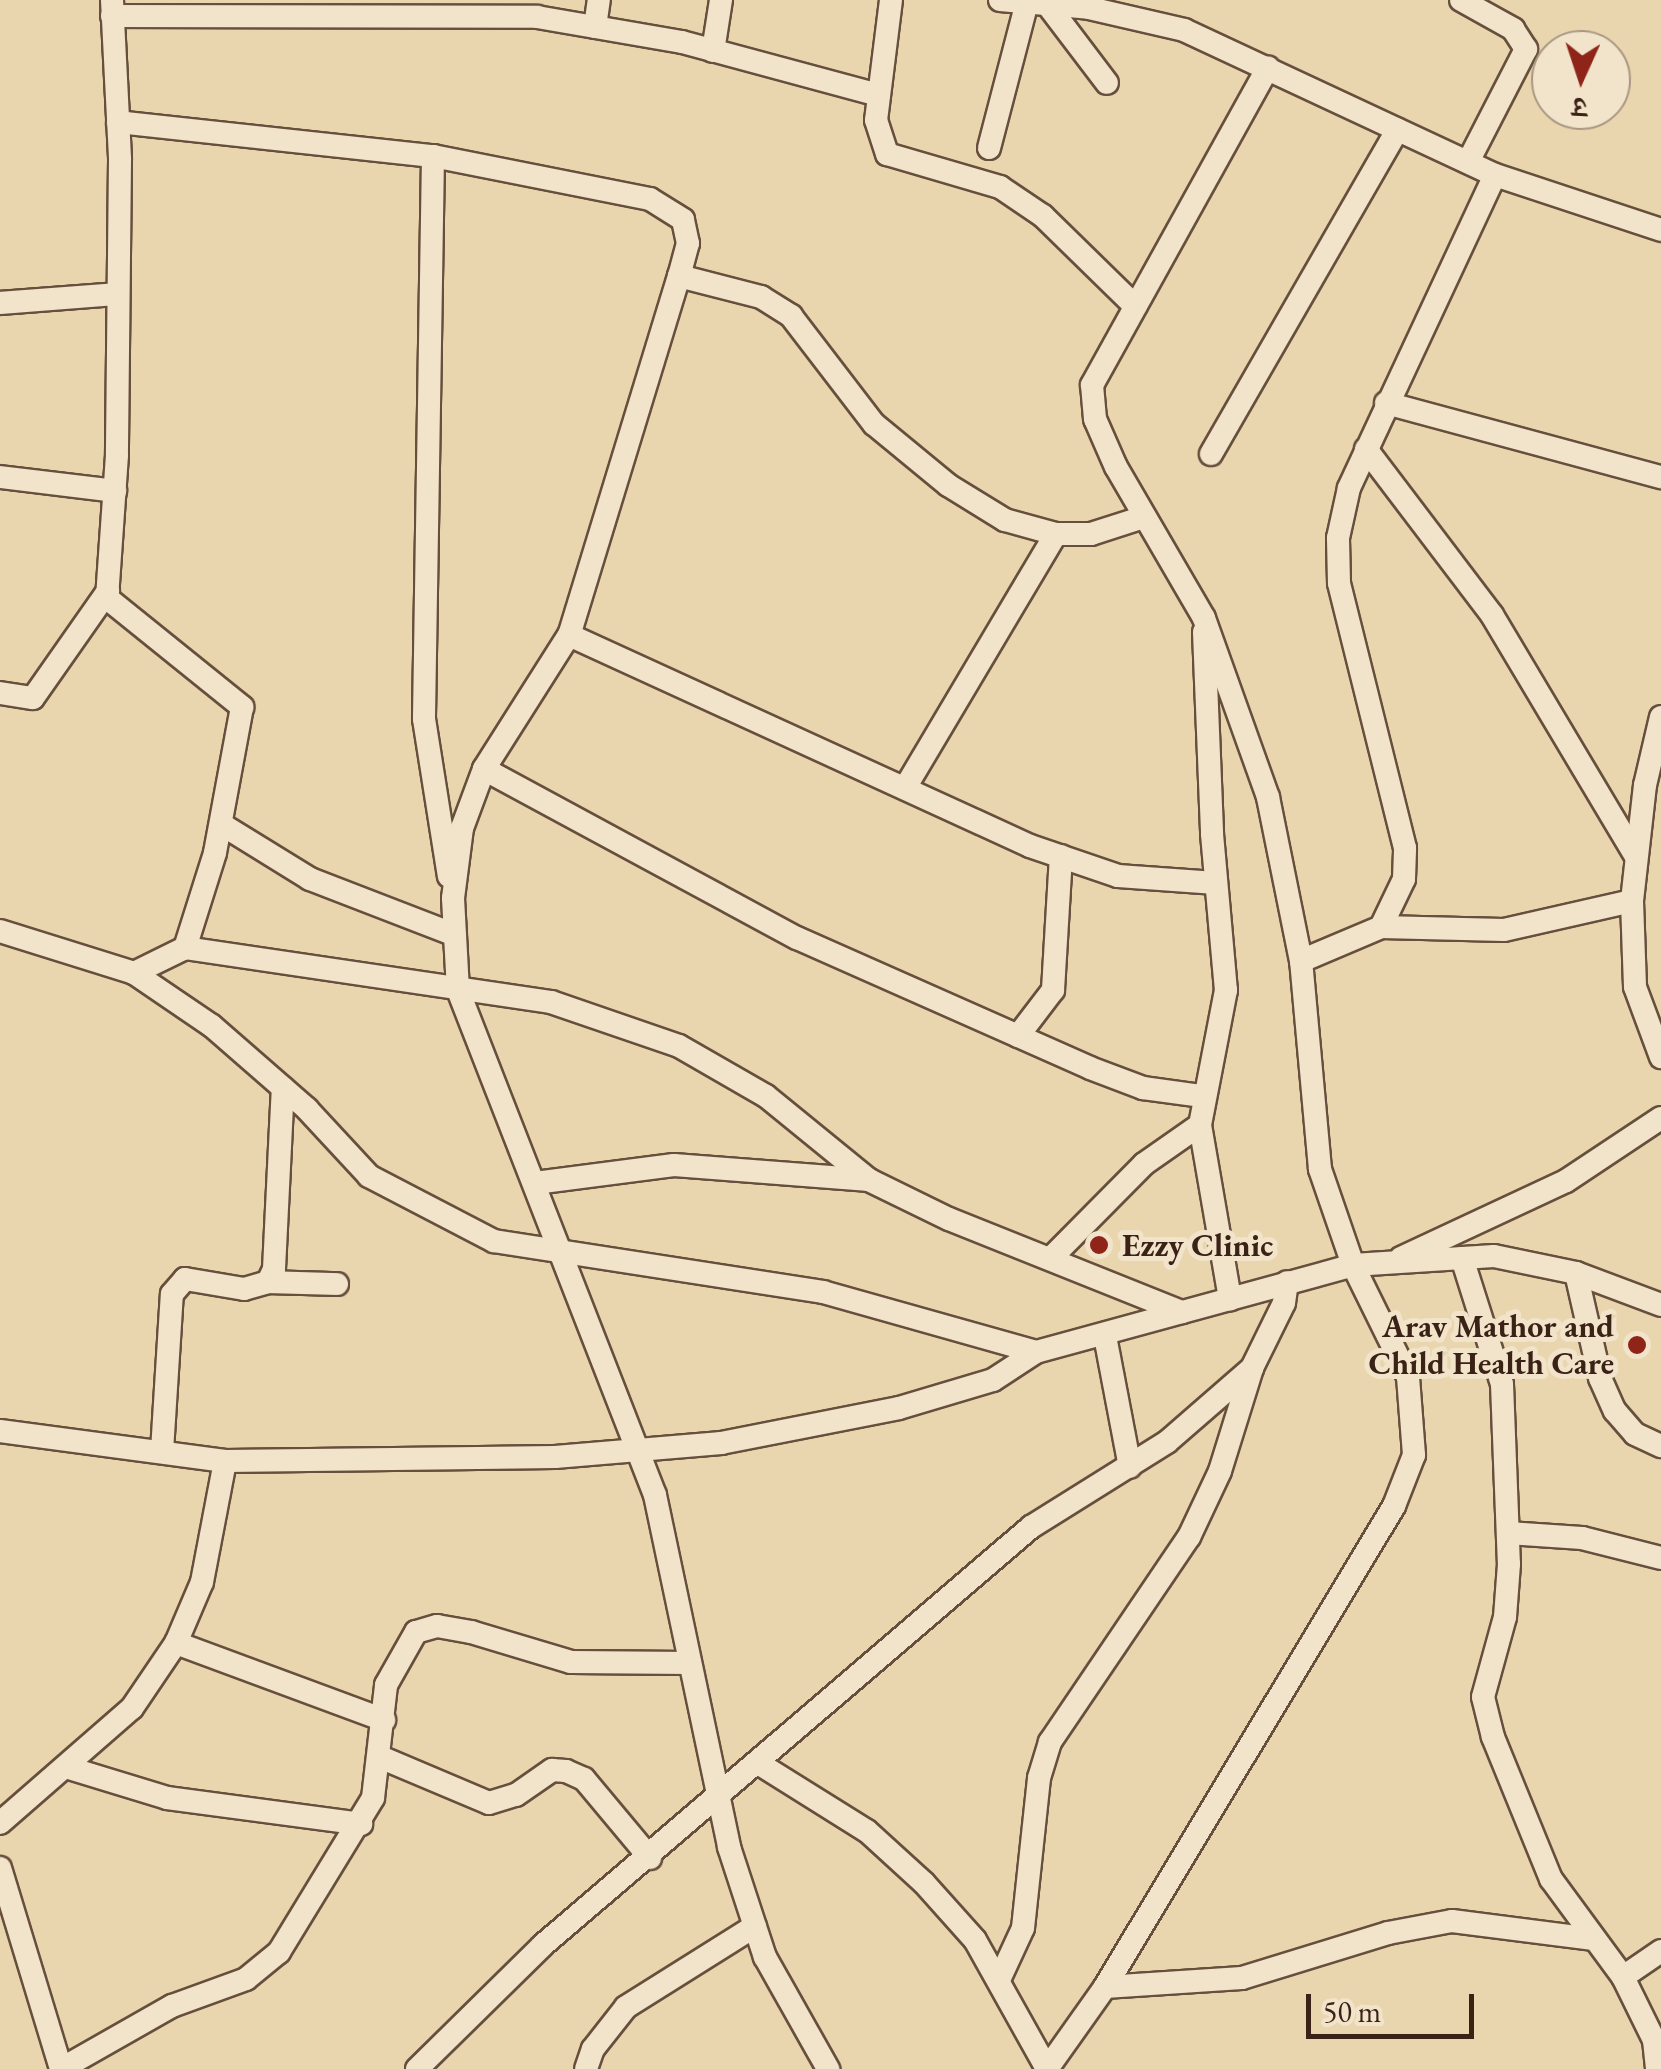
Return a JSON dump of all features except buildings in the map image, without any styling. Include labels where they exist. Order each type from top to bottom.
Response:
[{"type":"street","points":[[596,27],[599,0]]},
{"type":"street","points":[[713,50],[722,0]]},
{"type":"street","points":[[890,0],[878,138],[887,154],[1000,187],[1043,216],[1135,306]]},
{"type":"street","points":[[1000,0],[1127,7],[1268,67],[1494,174],[1661,230]]},
{"type":"street","points":[[1461,0],[1512,28],[1526,49],[1468,162]]},
{"type":"street","points":[[1037,3],[1107,83]]},
{"type":"street","points":[[989,148],[1037,3]]},
{"type":"street","points":[[186,948],[221,824],[242,707],[107,598],[115,491],[118,294],[118,122],[112,8],[484,7],[713,50],[879,95]]},
{"type":"street","points":[[758,1763],[867,1831],[924,1883],[975,1940],[1047,2069],[1105,1987],[1394,1506],[1414,1455],[1408,1377],[1353,1265],[1320,1168],[1301,961],[1268,797],[1204,618],[1144,517],[1096,419],[1092,385],[1268,67]]},
{"type":"street","points":[[118,122],[433,156],[650,198],[684,220],[688,243],[680,276],[569,635],[484,768],[462,828],[453,898]]},
{"type":"street","points":[[1211,454],[1397,130]]},
{"type":"street","points":[[433,156],[424,719],[453,898],[458,990],[563,1248],[671,1550],[690,1663],[729,1847],[765,1957],[828,2069]]},
{"type":"street","points":[[1381,927],[1400,891],[1405,848],[1339,568],[1346,504],[1386,403],[1494,174]]},
{"type":"street","points":[[680,276],[761,298],[791,316],[874,424],[918,461],[1004,520],[1056,534],[1092,534],[1144,517]]},
{"type":"street","points":[[0,303],[118,294]]},
{"type":"street","points":[[1386,403],[1661,477]]},
{"type":"street","points":[[1366,449],[1492,615],[1635,855]]},
{"type":"street","points":[[0,477],[115,491]]},
{"type":"street","points":[[905,788],[1056,534]]},
{"type":"street","points":[[0,693],[33,698],[108,591]]},
{"type":"street","points":[[1204,618],[1216,882],[1226,990],[1202,1096],[1200,1125],[1230,1298]]},
{"type":"street","points":[[569,635],[1062,856],[1118,876],[1216,882]]},
{"type":"street","points":[[1661,717],[1635,855],[1632,902],[1635,986],[1661,1057]]},
{"type":"street","points":[[484,768],[796,938],[1143,1088],[1202,1096]]},
{"type":"street","points":[[221,824],[310,879],[455,935]]},
{"type":"street","points":[[1018,1036],[1053,990],[1062,856]]},
{"type":"street","points":[[1301,961],[1381,927],[1504,930],[1632,902]]},
{"type":"street","points":[[0,931],[134,973],[212,1026],[282,1088],[368,1176],[494,1241],[563,1248],[823,1292],[1036,1352]]},
{"type":"street","points":[[134,973],[186,948],[551,1002],[679,1046],[766,1096],[869,1180],[1182,1312]]},
{"type":"street","points":[[268,1282],[274,1270],[282,1088]]},
{"type":"street","points":[[1393,1262],[1566,1181],[1661,1118]]},
{"type":"street","points":[[1051,1258],[1144,1164],[1200,1125]]},
{"type":"street","points":[[535,1183],[674,1164],[869,1180]]},
{"type":"street","points":[[0,1431],[225,1461],[638,1450],[721,1443],[899,1408],[994,1380],[1036,1352],[1353,1265],[1494,1256],[1576,1273],[1661,1305]]},
{"type":"street","points":[[1462,1258],[1502,1384],[1508,1533],[1505,1617],[1483,1697],[1492,1738],[1551,1878],[1592,1939],[1624,1977],[1654,2040],[1656,2069]]},
{"type":"street","points":[[1576,1273],[1600,1378],[1616,1411],[1636,1434],[1661,1446]]},
{"type":"street","points":[[162,1451],[172,1294],[185,1279],[244,1289],[268,1282],[337,1284]]},
{"type":"street","points":[[999,1980],[1024,1928],[1039,1778],[1050,1742],[1189,1537],[1220,1472],[1252,1368],[1284,1303],[1287,1282]]},
{"type":"street","points":[[1104,1336],[1130,1467]]},
{"type":"street","points":[[417,2069],[543,1945],[650,1858],[1031,1527],[1130,1467],[1252,1368]]},
{"type":"street","points":[[0,1823],[69,1768],[132,1708],[176,1643],[202,1582],[225,1461]]},
{"type":"street","points":[[1508,1533],[1582,1538],[1661,1558]]},
{"type":"street","points":[[0,1868],[61,2069],[172,2006],[246,1979],[304,1920],[326,1866],[361,1824],[380,1757],[386,1686],[398,1656],[416,1632],[437,1626],[571,1662],[690,1663]]},
{"type":"street","points":[[176,1643],[384,1720]]},
{"type":"street","points":[[380,1757],[489,1803],[516,1795],[552,1770],[566,1771],[594,1789],[650,1858]]},
{"type":"street","points":[[69,1768],[167,1798],[361,1824]]},
{"type":"street","points":[[1105,1987],[1242,1978],[1388,1933],[1452,1921],[1592,1939]]},
{"type":"street","points":[[586,2069],[592,2049],[626,2007],[755,1926]]},
{"type":"street","points":[[1624,1977],[1661,1950]]},
{"type":"place","name":"Ezzy Clinic","points":[[1099,1245]]},
{"type":"place","name":"Arav Mathor and Child Health Care","points":[[1637,1345]]}]
